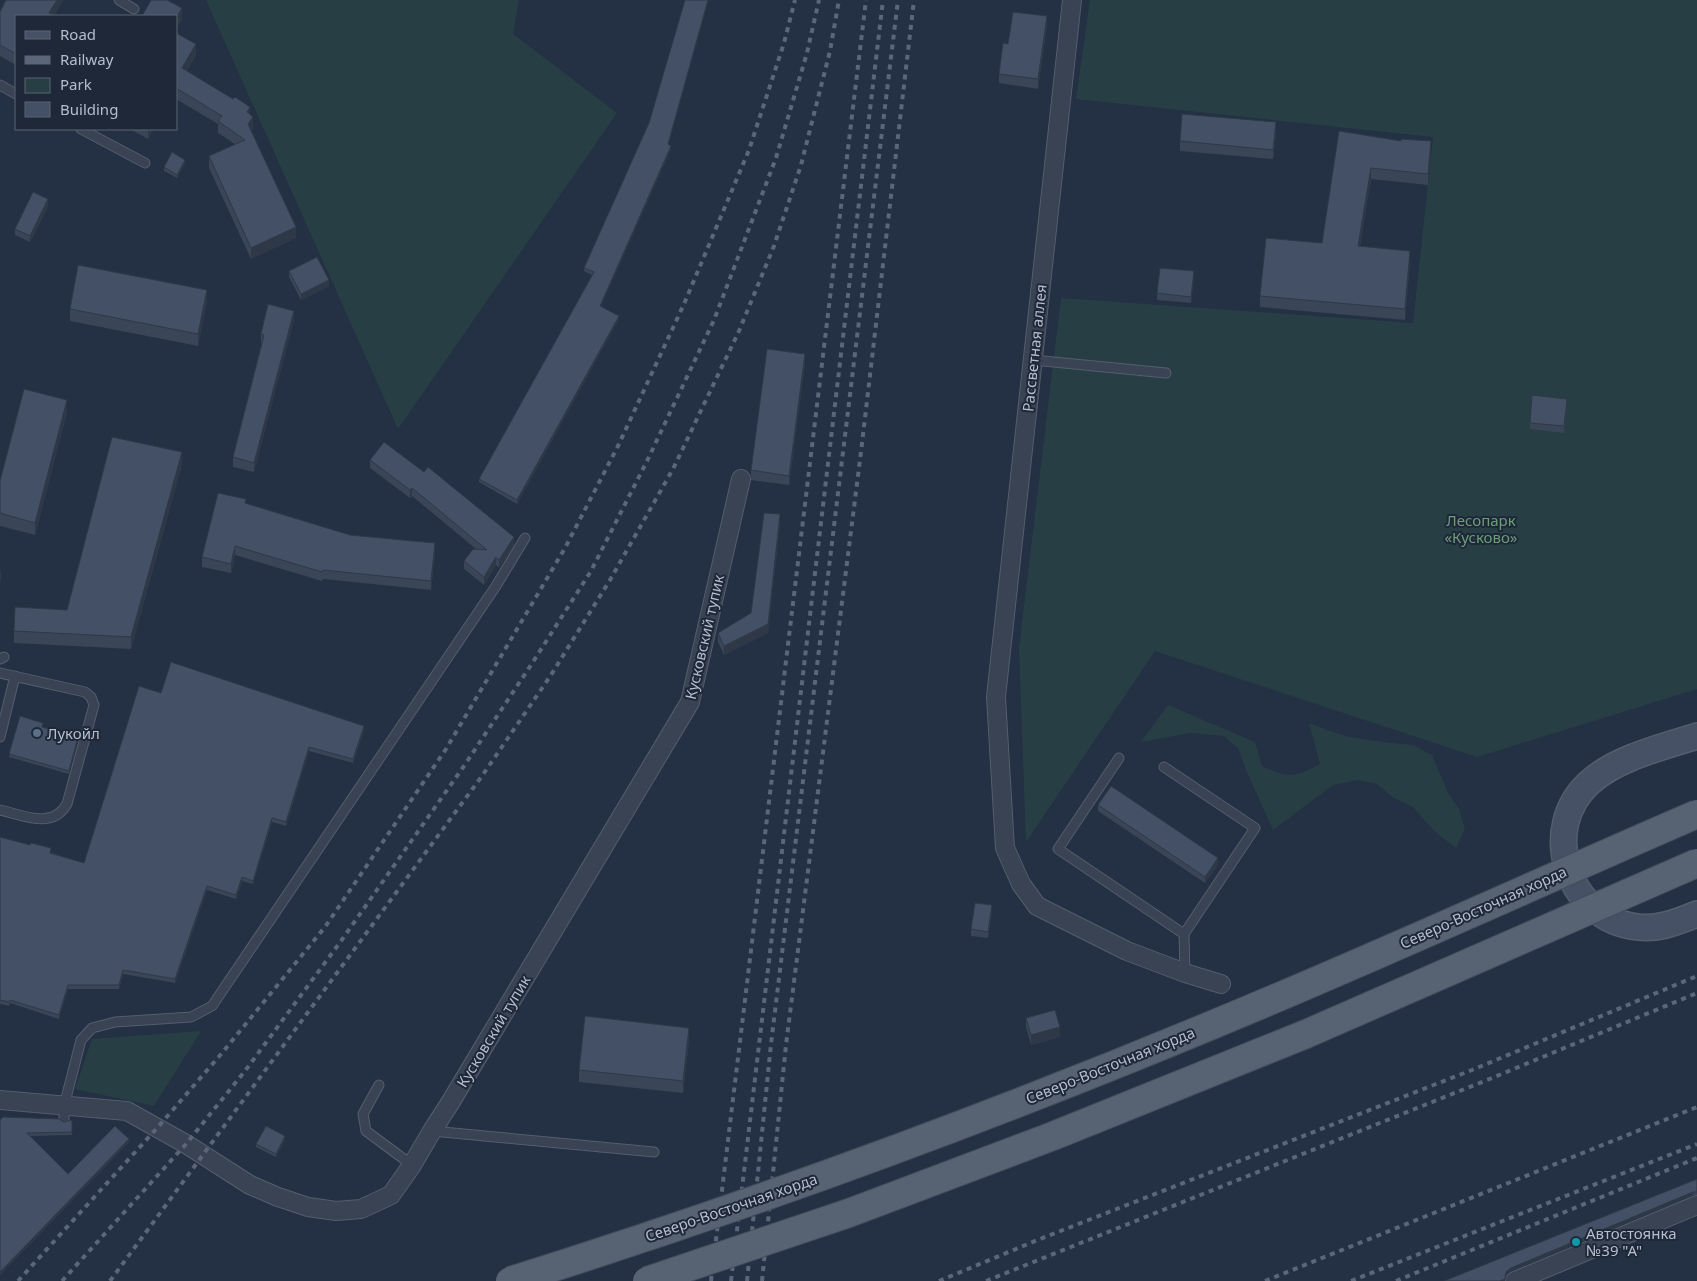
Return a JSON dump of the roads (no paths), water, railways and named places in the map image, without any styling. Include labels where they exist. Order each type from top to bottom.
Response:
[{"type":"main road","points":[[1697,736],[1650,751],[1601,773],[1588,783],[1574,803],[1565,826],[1563,843],[1568,870],[1577,890],[1587,903],[1614,921],[1630,926],[1647,928],[1663,926],[1697,914]]},
{"type":"main road","name":"Северо-Восточная хорда","points":[[510,1281],[829,1174],[1044,1092],[1274,999],[1697,814]]},
{"type":"main road","points":[[647,1281],[849,1213],[1053,1136],[1306,1034],[1697,863]]},
{"type":"street","name":"Рассветная аллея","points":[[1072,0],[996,696],[1004,848],[1021,884],[1037,906],[1126,951],[1185,974],[1221,984]]},
{"type":"street","name":"Кусковский тупик","points":[[0,1100],[64,1112],[127,1111],[186,1144],[250,1186],[308,1207],[336,1211],[361,1209],[391,1194],[412,1165],[450,1103],[690,702],[741,479]]},
{"type":"street","points":[[1516,1281],[1697,1204]]},
{"type":"lane","points":[[119,0],[134,9]]},
{"type":"lane","points":[[0,85],[15,93]]},
{"type":"lane","points":[[83,130],[145,163]]},
{"type":"lane","points":[[1033,360],[1166,373]]},
{"type":"lane","points":[[64,1112],[80,1040],[92,1028],[115,1022],[191,1017],[212,1006],[525,538]]},
{"type":"lane","points":[[0,672],[85,692],[91,697],[94,705],[64,810],[53,818],[46,820],[0,810]]},
{"type":"lane","points":[[0,737],[16,676]]},
{"type":"lane","points":[[1119,758],[1058,849],[1184,934]]},
{"type":"lane","points":[[1164,767],[1255,828],[1184,934],[1185,974]]},
{"type":"lane","points":[[379,1085],[363,1114],[366,1131],[412,1165]]},
{"type":"lane","points":[[432,1131],[654,1152]]},
{"type":"railway","points":[[18,1281],[158,1127],[222,1053],[325,927],[446,749],[565,548],[618,446],[684,304],[749,150],[784,43],[795,0]]},
{"type":"railway","points":[[62,1281],[186,1144],[245,1071],[341,941],[464,766],[591,571],[648,459],[714,320],[776,158],[807,53],[819,0]]},
{"type":"railway","points":[[110,1281],[482,776],[551,675],[610,580],[673,469],[739,331],[774,246],[801,165],[830,51],[839,0]]},
{"type":"railway","points":[[711,1281],[866,0]]},
{"type":"railway","points":[[731,1281],[883,0]]},
{"type":"railway","points":[[747,1281],[771,1044],[898,0]]},
{"type":"railway","points":[[762,1281],[786,1045],[861,452],[914,0]]},
{"type":"railway","points":[[939,1281],[1040,1239],[1472,1070],[1697,976]]},
{"type":"railway","points":[[986,1281],[1492,1078],[1697,993]]},
{"type":"railway","points":[[1265,1281],[1697,1107]]},
{"type":"railway","points":[[1351,1281],[1697,1144]]},
{"type":"railway","points":[[1396,1281],[1697,1158]]},
{"type":"place","name":"Лукойл","points":[[37,733]]},
{"type":"place","name":"Автостоянка №39 \"А\"","points":[[1576,1242]]},
{"type":"park label","name":"Лесопарк «Кусково»","points":[[1481,528]]}]
